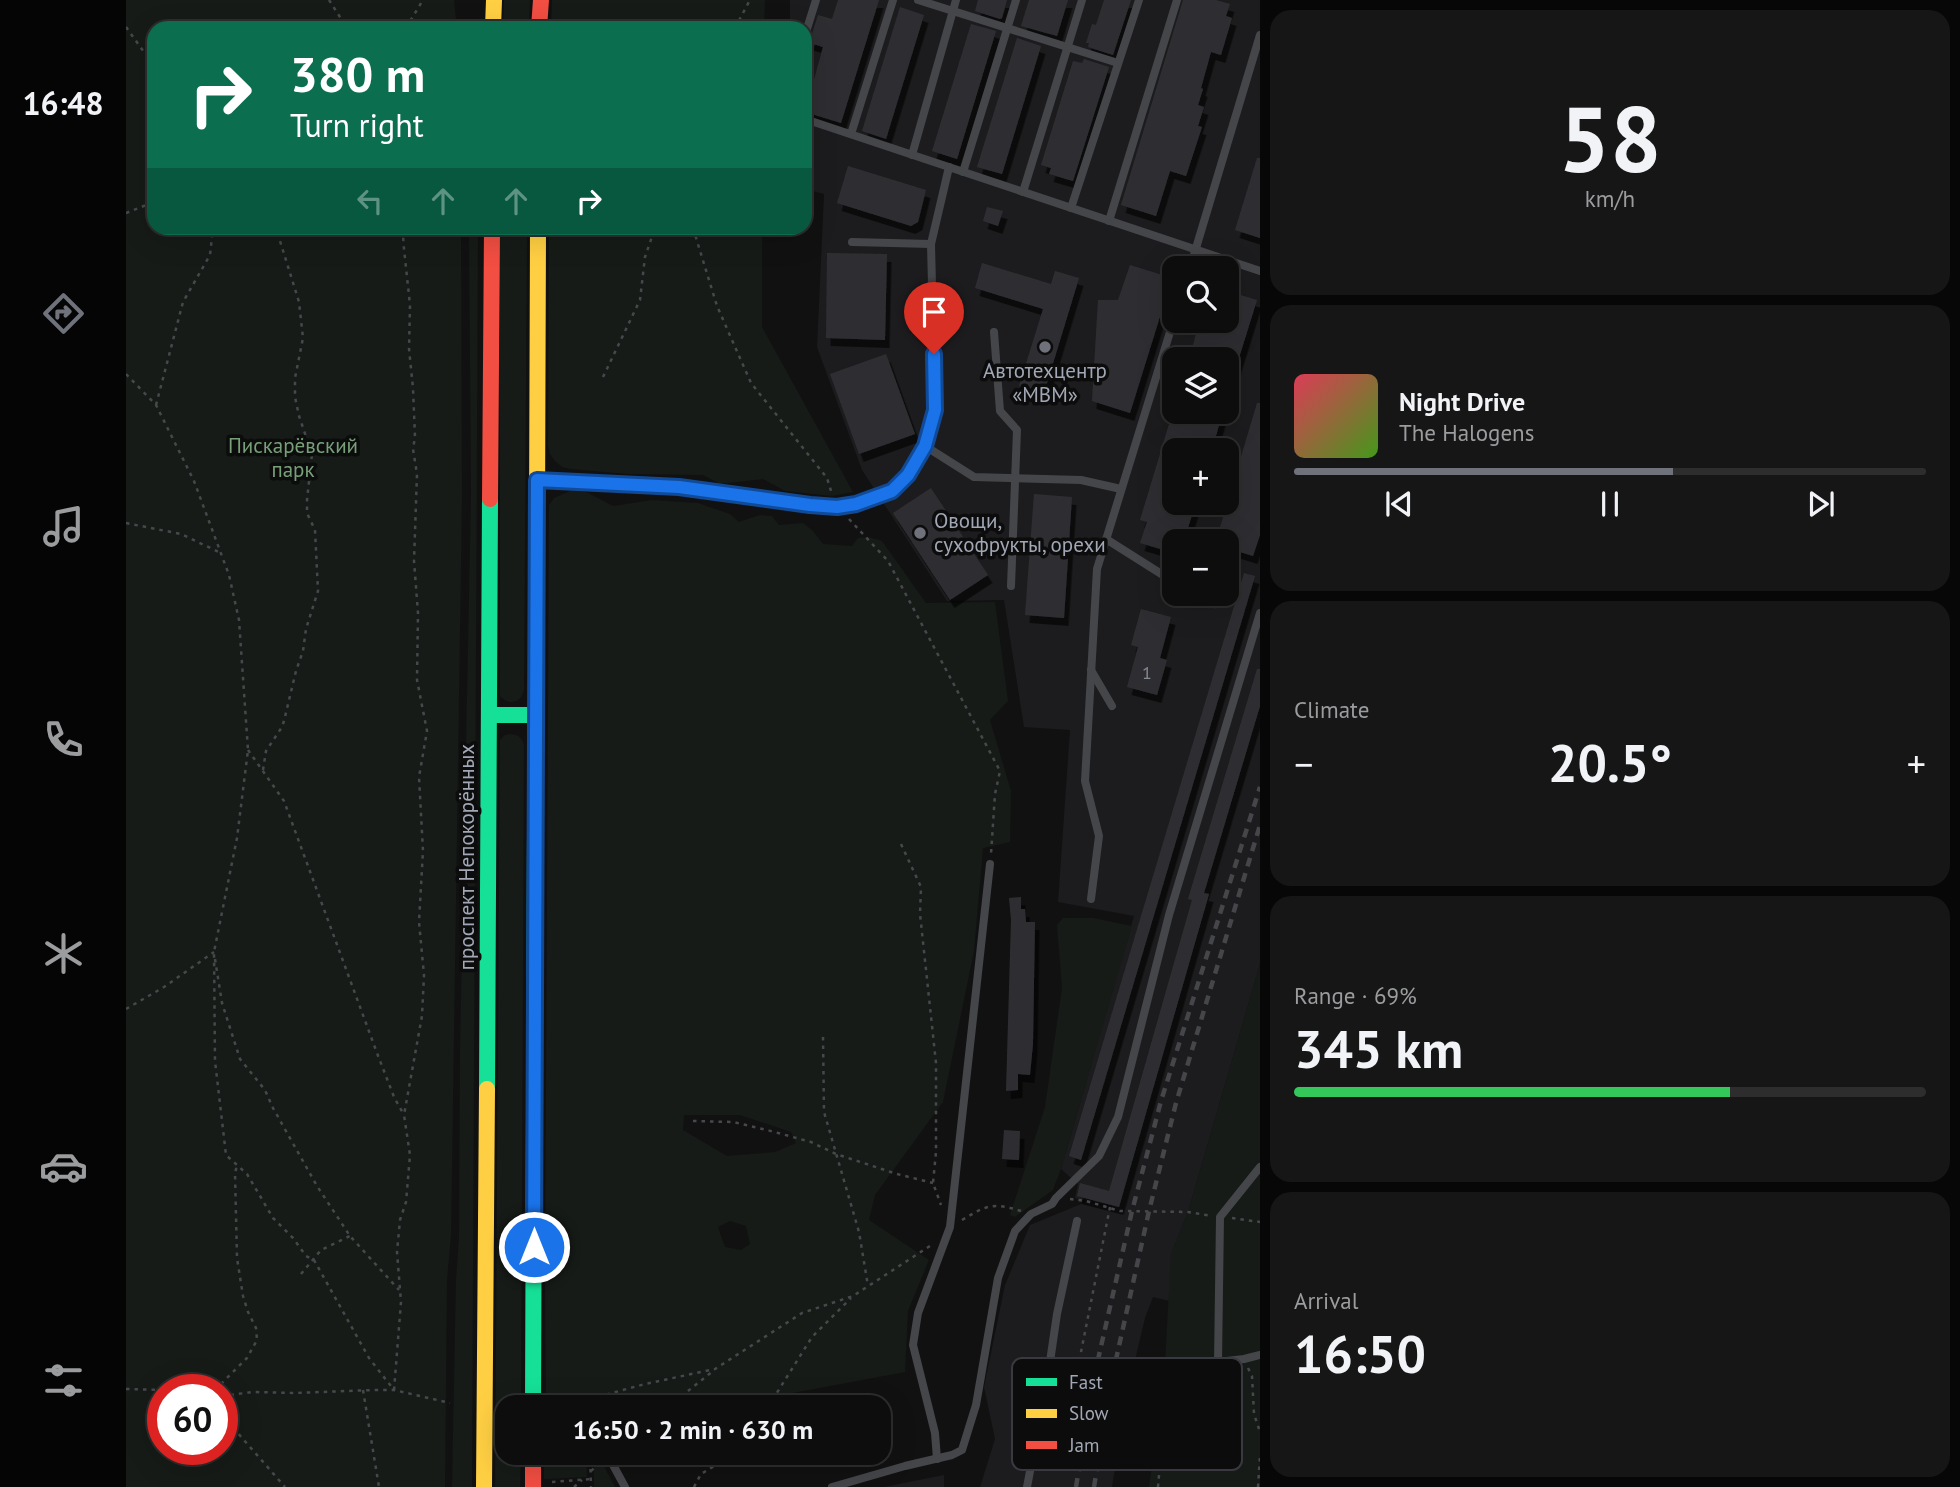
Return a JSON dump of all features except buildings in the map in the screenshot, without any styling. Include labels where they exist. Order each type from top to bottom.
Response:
[{"type":"main road","points":[[493,21],[494,0]]},
{"type":"main road","points":[[540,21],[541,0]]},
{"type":"main road","name":"проспект Непокорённых","points":[[484,1487],[492,235]]},
{"type":"main road","points":[[533,1395],[537,235]]},
{"type":"main road","points":[[488,715],[535,715]]},
{"type":"main road","points":[[533,1465],[533,1487]]},
{"type":"street","points":[[537,480],[679,487],[810,505],[846,506],[872,498]]},
{"type":"lane","points":[[809,21],[816,0]]},
{"type":"lane","points":[[851,134],[893,0]]},
{"type":"lane","points":[[918,0],[1118,63]]},
{"type":"lane","points":[[912,155],[956,0]]},
{"type":"lane","points":[[963,172],[1016,0]]},
{"type":"lane","points":[[1023,192],[1082,0]]},
{"type":"lane","points":[[1071,208],[1139,0]]},
{"type":"lane","points":[[1109,221],[1177,0]]},
{"type":"lane","points":[[1194,256],[1260,35]]},
{"type":"lane","points":[[812,121],[1260,271]]},
{"type":"lane","points":[[872,498],[892,491],[908,475],[925,446],[935,410],[931,244],[949,167]]},
{"type":"lane","points":[[852,242],[931,244]]},
{"type":"lane","points":[[994,332],[1000,411],[1017,430],[1011,586]]},
{"type":"lane","points":[[1091,900],[1099,836],[1085,781],[1097,569],[1170,333]]},
{"type":"lane","points":[[925,446],[974,477],[1081,480],[1122,489]]},
{"type":"lane","points":[[1106,540],[1162,575]]},
{"type":"lane","points":[[832,1487],[962,1450],[976,1405],[998,1278],[1015,1231],[1031,1214],[1052,1203],[1099,1156],[1118,1117],[1169,915],[1260,613]]},
{"type":"lane","points":[[1091,670],[1112,706]]},
{"type":"lane","points":[[937,1459],[935,1433],[914,1345],[918,1313],[950,1227],[990,864]]},
{"type":"lane","points":[[1218,1358],[1220,1217],[1260,1167]]},
{"type":"lane","points":[[1051,1358],[1077,1220]]},
{"type":"lane","points":[[1244,1359],[1260,1355]]},
{"type":"lane","points":[[613,1465],[625,1487]]},
{"type":"path","points":[[329,0],[342,21]]},
{"type":"path","points":[[410,21],[423,0]]},
{"type":"path","points":[[739,21],[750,0]]},
{"type":"path","points":[[126,27],[147,56]]},
{"type":"path","points":[[126,213],[147,205]]},
{"type":"path","points":[[156,405],[183,302],[210,255],[211,235]]},
{"type":"path","points":[[262,770],[266,751],[282,727],[318,591],[315,530],[307,513],[312,454],[295,397],[295,378],[302,348],[301,315],[278,235]]},
{"type":"path","points":[[394,1390],[400,1327],[398,1234],[405,1202],[410,1155],[404,1115],[422,1016],[424,975],[419,922],[423,851],[419,776],[427,731],[417,680],[418,613],[414,561],[417,474],[413,449],[415,431],[409,349],[410,305],[403,235]]},
{"type":"path","points":[[603,377],[640,300],[645,257],[653,235]]},
{"type":"path","points":[[126,374],[156,405],[194,481],[229,575],[239,620],[248,750],[237,838],[214,952],[216,1075],[226,1155],[252,1181],[273,1218],[306,1256],[314,1260],[369,1358],[394,1390]]},
{"type":"path","points":[[126,523],[181,534],[221,553]]},
{"type":"path","points":[[248,750],[284,801],[377,1053],[404,1115]]},
{"type":"path","points":[[990,864],[995,794]]},
{"type":"path","points":[[901,844],[921,887],[920,914],[936,1063],[936,1152],[933,1183],[941,1205]]},
{"type":"path","points":[[214,952],[222,1003],[240,1059],[265,1090],[317,1186],[350,1236],[400,1291]]},
{"type":"path","points":[[126,1009],[164,987],[214,952]]},
{"type":"path","points":[[823,1037],[824,1112],[859,1232],[867,1286]]},
{"type":"path","points":[[693,1121],[733,1122],[811,1142],[836,1154],[933,1183]]},
{"type":"path","points":[[231,1374],[247,1358],[257,1339],[256,1328],[243,1296],[237,1258],[235,1173],[239,1166]]},
{"type":"path","points":[[1056,1198],[1086,1201],[1120,1211],[1188,1212],[1260,1222]]},
{"type":"path","points":[[776,1395],[812,1337],[853,1296],[937,1241],[950,1227],[983,1207],[1000,1205],[1031,1214]]},
{"type":"path","points":[[1080,1358],[1110,1207]]},
{"type":"path","points":[[301,1274],[321,1250],[350,1236]]},
{"type":"path","points":[[683,1395],[715,1369],[802,1313],[853,1296]]},
{"type":"path","points":[[1244,1359],[1252,1376],[1254,1414],[1260,1432]]},
{"type":"path","points":[[605,1395],[715,1369]]},
{"type":"path","points":[[126,1389],[147,1390]]},
{"type":"path","points":[[363,1390],[379,1487]]},
{"type":"path","points":[[238,1394],[394,1390],[450,1403]]},
{"type":"path","points":[[238,1433],[285,1487]]},
{"type":"path","points":[[1258,1487],[1260,1456]]},
{"type":"path","points":[[590,1465],[590,1487]]},
{"type":"path","points":[[694,1487],[701,1474],[716,1465]]},
{"type":"path","points":[[574,1487],[582,1479]]},
{"type":"path","points":[[550,1482],[591,1479]]},
{"type":"shaded area","points":[[790,0],[1260,0],[1260,964],[1188,1212],[1172,1252],[1170,1301],[1153,1297],[1136,1358],[1012,1358],[1012,1470],[1115,1470],[1112,1487],[980,1487],[995,1439],[984,1387],[1005,1285],[1030,1225],[1086,1202],[1112,1207],[1075,1198],[1078,1184],[1061,1169],[1134,916],[1058,902],[1070,730],[1024,727],[1004,600],[947,601],[862,470],[817,347],[824,194],[812,191],[812,21],[790,21]]},
{"type":"shaded area","points":[[944,1475],[944,1487],[884,1487]]},
{"type":"green space","name":"Пискарёвский парк","points":[[126,0],[454,0],[456,21],[147,21],[147,235],[461,235],[462,496],[451,1236],[447,1280],[445,1487],[126,1487]]},
{"type":"green space","points":[[504,0],[530,0],[529,21],[503,21]]},
{"type":"green space","points":[[552,0],[765,0],[764,21],[551,21]]},
{"type":"green space","points":[[469,235],[478,235],[472,1487],[452,1487],[459,1237],[471,496]]},
{"type":"green space","points":[[500,235],[527,235],[524,690],[514,702],[500,696]]},
{"type":"green space","points":[[549,235],[762,235],[762,327],[853,492],[832,496],[785,491],[763,479],[720,484],[703,475],[627,474],[571,469],[562,467],[555,461],[548,445]]},
{"type":"green space","points":[[570,491],[586,492],[613,506],[652,500],[698,503],[730,514],[739,522],[760,515],[772,516],[779,525],[803,523],[823,544],[852,546],[858,538],[869,537],[882,541],[926,603],[995,602],[1008,701],[990,720],[1011,791],[1010,842],[983,848],[974,951],[943,1102],[875,1195],[869,1220],[929,1260],[908,1311],[905,1372],[782,1395],[546,1395],[549,505],[554,498]],"holes":[[[684,1115],[740,1115],[791,1132],[796,1143],[775,1152],[727,1156],[683,1130]],[[730,1221],[746,1226],[750,1244],[741,1250],[725,1247],[718,1227]]]},
{"type":"green space","points":[[505,735],[520,737],[524,745],[521,1395],[496,1395],[500,740]]},
{"type":"green space","points":[[1063,918],[1093,918],[1132,926],[1053,1190],[1015,1217],[1010,1215],[1045,1107],[1062,988],[1057,925]]},
{"type":"green space","points":[[1260,964],[1260,1487],[1149,1487],[1151,1470],[1242,1470],[1242,1358],[1165,1358],[1171,1253],[1188,1212]]},
{"type":"green space","points":[[495,1465],[521,1465],[520,1487],[495,1487]]},
{"type":"green space","points":[[544,1465],[586,1465],[587,1477],[544,1479]]},
{"type":"green space","points":[[594,1465],[603,1465],[615,1487],[594,1487]]},
{"type":"railway","points":[[1098,1358],[1132,1211],[1161,1101],[1260,787]]},
{"type":"railway","points":[[1116,1358],[1176,1103],[1260,825]]},
{"type":"railway","points":[[1076,1487],[1079,1470]]},
{"type":"railway","points":[[1094,1487],[1097,1470]]},
{"type":"traffic: fast","points":[[487,1089],[490,499]]},
{"type":"traffic: fast","points":[[489,715],[535,715]]},
{"type":"traffic: fast","points":[[533,1395],[535,834]]},
{"type":"traffic: slow","points":[[493,21],[494,0]]},
{"type":"traffic: slow","points":[[537,520],[538,235]]},
{"type":"traffic: slow","points":[[484,1487],[487,1089]]},
{"type":"traffic: jam","points":[[540,21],[541,0]]},
{"type":"traffic: jam","points":[[490,499],[492,235]]},
{"type":"traffic: jam","points":[[535,834],[537,520]]},
{"type":"traffic: jam","points":[[533,1465],[533,1487]]},
{"type":"place","name":"Автотехцентр «МВМ»","points":[[1045,347]]},
{"type":"place","name":"Овощи, сухофрукты, орехи","points":[[920,533]]},
{"type":"route","points":[[534,1247],[537,480],[679,487],[810,505],[837,507],[856,504],[892,491],[908,475],[925,446],[935,410],[934,354]]}]
